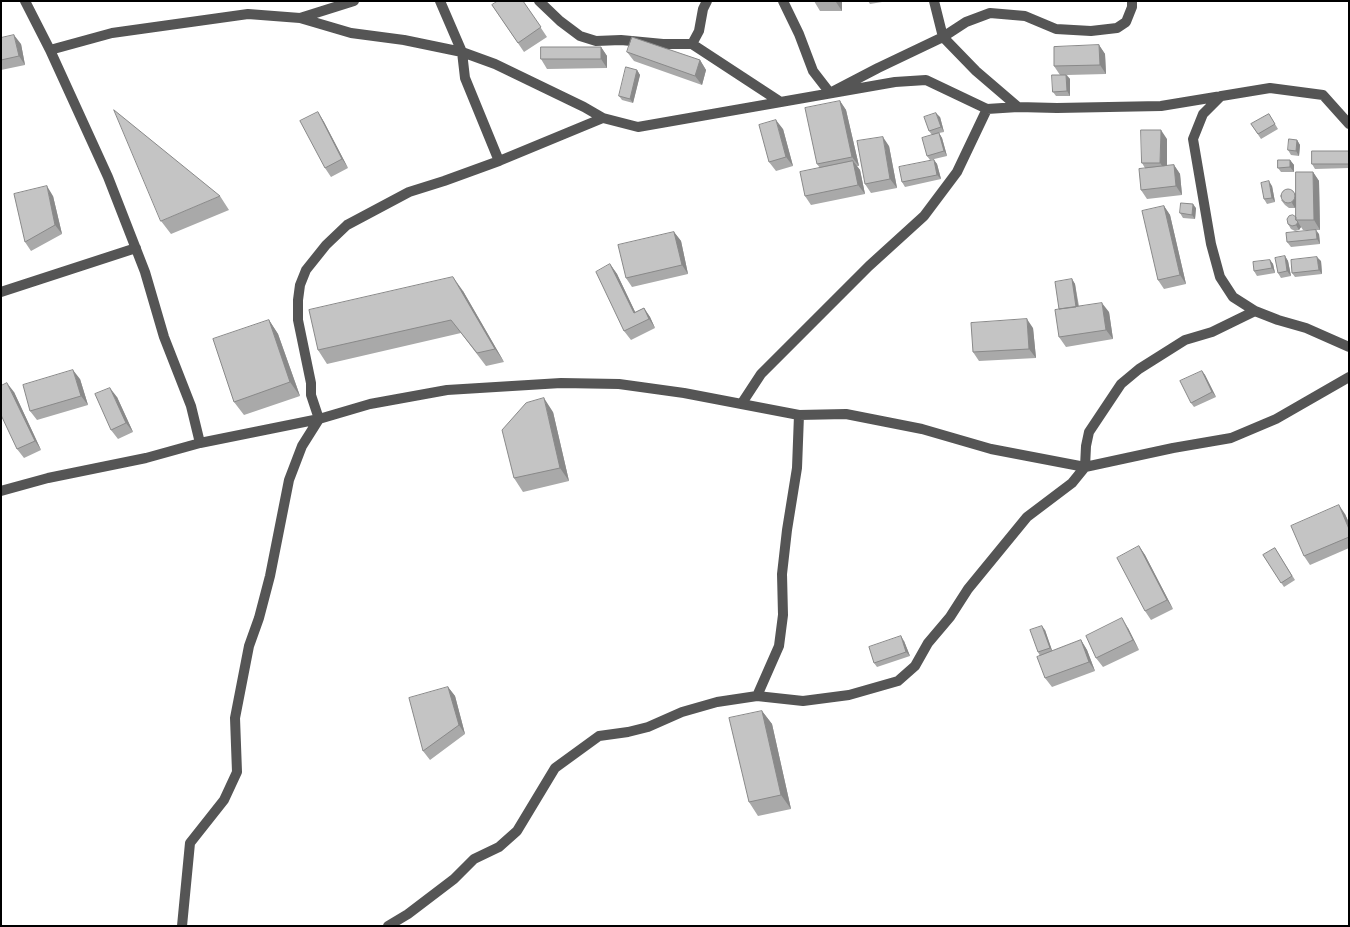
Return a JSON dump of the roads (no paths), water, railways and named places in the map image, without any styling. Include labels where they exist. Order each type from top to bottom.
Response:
[{"type":"street","points":[[25,1],[50,50],[108,177],[145,272],[164,336],[191,406],[200,443]]},
{"type":"street","points":[[300,18],[354,1]]},
{"type":"street","points":[[440,1],[462,52],[465,78],[499,161]]},
{"type":"street","points":[[539,1],[560,21],[580,36],[596,41],[621,40],[664,44],[692,44],[779,102]]},
{"type":"street","points":[[692,44],[699,31],[703,9],[707,1]]},
{"type":"street","points":[[783,1],[799,34],[813,71],[830,93]]},
{"type":"street","points":[[934,1],[944,37],[976,71],[1018,106]]},
{"type":"street","points":[[830,93],[944,37],[966,22],[990,13],[1025,16],[1056,29],[1091,30],[1117,28],[1126,22],[1132,7],[1132,1]]},
{"type":"street","points":[[50,50],[112,33],[248,14],[300,18],[351,33],[404,40],[462,52],[495,64],[584,106],[603,118],[638,127],[895,82],[926,80],[987,109],[1018,106],[1057,108],[1161,106],[1270,88],[1323,95],[1349,124]]},
{"type":"street","points":[[1221,96],[1203,114],[1193,139],[1211,244],[1220,277],[1233,297],[1255,311],[1306,328],[1349,347]]},
{"type":"street","points":[[742,404],[761,374],[869,266],[924,216],[957,172],[987,109]]},
{"type":"street","points":[[182,926],[190,844],[224,800],[237,772],[235,718],[249,646],[270,576],[288,480],[302,446],[319,419],[312,395],[298,320],[300,285],[306,270],[326,245],[347,225],[380,206],[409,192],[444,182],[603,118]]},
{"type":"street","points":[[1,292],[136,248]]},
{"type":"street","points":[[388,926],[408,914],[454,879],[474,859],[499,847],[517,831],[556,768],[599,736],[648,727],[682,712],[717,702],[757,696],[802,701],[849,695],[898,681],[916,666],[928,643],[950,616],[968,589],[1027,517],[1072,483],[1085,467],[1086,446],[1090,432],[1121,384],[1139,369],[1185,340],[1212,332],[1255,311]]},
{"type":"street","points":[[1,490],[48,478],[146,458],[200,443],[319,419],[370,404],[447,390],[561,383],[619,384],[684,393],[799,415],[846,414],[922,428],[991,449],[1085,467],[1231,438],[1276,419],[1349,377]]},
{"type":"street","points":[[757,696],[779,646],[783,615],[782,574],[797,468],[799,415]]}]
